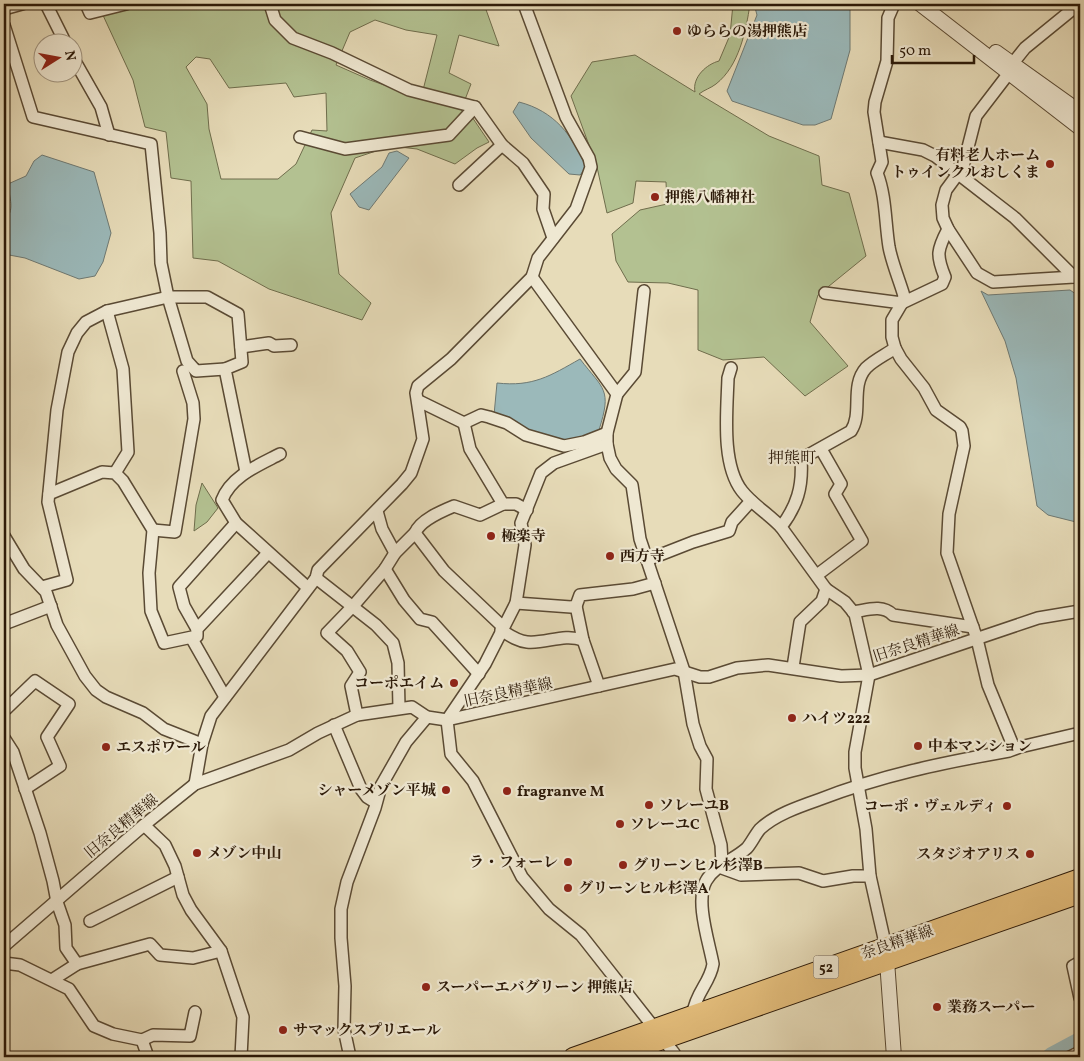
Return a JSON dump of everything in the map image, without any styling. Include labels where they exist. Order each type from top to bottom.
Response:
[{"type":"main road","name":"奈良精華線","points":[[573,1057],[658,1034],[887,954],[1080,878]]},
{"type":"main road","name":"奈良精華線","points":[[614,1057],[693,1013],[1080,894]]},
{"type":"street","points":[[4,9],[22,4]]},
{"type":"street","points":[[46,4],[60,32]]},
{"type":"street","points":[[86,4],[90,14],[126,4]]},
{"type":"street","points":[[270,4],[276,20],[293,38],[332,53],[409,90],[476,107],[502,144],[523,163],[544,194],[543,209],[553,238]]},
{"type":"street","points":[[195,784],[202,744],[211,716],[307,587],[316,578],[318,570],[411,473],[423,439],[419,401],[416,393],[418,386],[425,378],[451,359],[532,277],[538,258],[576,209],[591,167],[589,158],[566,117],[524,4]]},
{"type":"street","points":[[894,4],[888,18],[888,62],[875,102],[882,162],[877,173],[883,188],[884,216],[890,250],[904,296],[892,320],[892,338],[901,359],[924,388],[936,410],[960,427],[962,431],[964,446],[950,514],[947,553],[977,639],[988,685],[1014,748]]},
{"type":"street","points":[[920,4],[1011,68],[1080,112]]},
{"type":"street","points":[[934,4],[1080,128]]},
{"type":"street","points":[[879,142],[923,150],[959,173],[1015,218],[1074,277],[993,282],[977,273],[948,229],[943,218],[942,205],[946,190],[959,173],[963,168],[976,116],[1025,48],[1079,4]]},
{"type":"street","points":[[4,25],[9,62],[34,117],[152,144],[161,263],[168,297],[187,361],[196,371],[224,369],[242,362],[241,347],[238,314],[207,297],[168,297],[107,311],[86,322],[77,333],[68,352],[57,410],[48,502],[67,580],[42,587]]},
{"type":"street","points":[[82,74],[101,107],[109,135]]},
{"type":"street","points":[[300,137],[345,148],[449,135],[476,107]]},
{"type":"street","points":[[459,185],[502,144]]},
{"type":"street","points":[[825,293],[902,303],[942,284],[945,278],[940,265],[938,248],[948,229]]},
{"type":"street","points":[[532,277],[617,394]]},
{"type":"street","points":[[644,291],[635,372],[617,394],[607,438],[610,458],[616,469],[632,485],[640,539],[684,671],[693,724],[700,746],[707,759],[706,789],[721,845],[721,865]]},
{"type":"street","points":[[107,311],[123,370],[128,452],[115,473]]},
{"type":"street","points":[[241,347],[269,343],[274,346],[291,345]]},
{"type":"street","points":[[781,527],[792,512],[800,493],[801,459],[850,431],[855,420],[857,390],[866,368],[895,348]]},
{"type":"street","points":[[731,368],[728,378],[727,458],[740,488],[751,501],[766,512],[781,527],[826,590],[845,602],[853,612],[869,675],[856,752],[857,785],[866,829],[870,876],[887,954],[894,1057]]},
{"type":"street","points":[[224,369],[246,472]]},
{"type":"street","points":[[153,530],[175,532],[194,418],[193,403],[183,371]]},
{"type":"street","points":[[419,401],[464,423],[470,449],[503,504]]},
{"type":"street","points":[[464,423],[481,415],[507,423],[526,435],[564,446],[607,438]]},
{"type":"street","points":[[607,438],[554,463],[541,473],[521,523],[525,545],[516,603],[479,674],[447,720],[451,754],[472,781],[522,877],[549,908],[581,935],[637,1003],[675,1057]]},
{"type":"street","points":[[817,575],[862,541],[835,494],[841,484],[821,449]]},
{"type":"street","points":[[280,454],[246,472],[226,490],[222,500],[236,523],[307,587]]},
{"type":"street","points":[[49,494],[102,472],[115,473],[123,481],[153,530],[149,572],[151,611],[164,643],[194,634],[268,553]]},
{"type":"street","points":[[647,560],[693,542],[729,531],[732,522],[751,501]]},
{"type":"street","points":[[357,715],[351,686],[360,672],[347,651],[327,633],[385,569],[395,553],[415,533],[417,528],[424,523],[454,506],[480,515],[503,504],[516,504],[527,510]]},
{"type":"street","points":[[376,511],[382,529],[395,553]]},
{"type":"street","points":[[225,697],[194,634],[179,586],[236,523]]},
{"type":"street","points":[[415,533],[444,571],[514,638],[528,642],[565,637],[583,640]]},
{"type":"street","points":[[4,536],[24,569],[42,587],[57,625],[85,676],[96,690],[106,697],[143,713],[164,729],[202,744]]},
{"type":"street","points":[[385,569],[404,600],[420,619],[432,622],[479,674]]},
{"type":"street","points":[[316,578],[376,625],[393,643],[398,663],[399,708]]},
{"type":"street","points":[[599,686],[583,640],[576,606],[580,595],[633,589],[655,583]]},
{"type":"street","points":[[792,667],[800,622],[822,601],[826,590]]},
{"type":"street","points":[[516,603],[566,608],[576,606]]},
{"type":"street","points":[[4,624],[51,606]]},
{"type":"street","points":[[853,612],[885,609],[893,614],[972,626]]},
{"type":"street","name":"旧奈良精華線","points":[[4,946],[144,825],[195,784],[289,750],[334,725],[357,715],[412,707],[427,717],[447,720],[675,669],[700,677],[708,677],[757,665],[792,667],[841,676],[869,675],[1038,618],[1080,611]]},
{"type":"street","points":[[4,708],[35,681],[69,704],[47,737],[60,766],[25,789]]},
{"type":"street","points":[[350,1057],[344,1029],[345,986],[341,909],[347,882],[375,808],[375,802],[381,786],[406,742],[427,717]]},
{"type":"street","points":[[334,725],[361,789],[366,796],[375,802]]},
{"type":"street","points":[[693,1013],[695,999],[712,973],[713,964],[701,897],[706,881],[721,865],[729,862],[747,848],[760,830],[778,817],[857,785],[934,764],[1009,752],[1014,748],[1080,733]]},
{"type":"street","points":[[4,738],[13,752],[47,857],[56,902],[65,925],[66,948],[77,964]]},
{"type":"street","points":[[144,825],[165,845],[183,895],[191,910],[221,951],[243,1017],[241,1057]]},
{"type":"street","points":[[721,865],[741,876],[799,873],[823,882],[853,876],[870,876]]},
{"type":"street","points":[[90,921],[178,877]]},
{"type":"street","points":[[52,980],[77,964],[150,944],[160,955],[193,958],[221,951]]},
{"type":"street","points":[[1080,962],[1073,966],[1080,998]]},
{"type":"street","points":[[4,963],[20,965],[69,989],[94,1026],[113,1034],[142,1040],[153,1035],[190,1036],[195,1012]]},
{"type":"street","points":[[142,1040],[148,1057]]},
{"type":"street","points":[[1070,1057],[1080,1052]]},
{"type":"green space","points":[[162,4],[484,4],[499,46],[459,35],[449,73],[471,84],[461,110],[470,114],[489,142],[455,164],[417,149],[391,146],[355,158],[331,213],[339,274],[371,303],[362,320],[269,289],[218,261],[193,258],[191,181],[171,178],[166,132],[145,127],[133,80],[101,11]],"holes":[[[375,20],[406,30],[437,35],[421,98],[370,80],[336,65],[350,32]],[[196,57],[210,59],[229,88],[286,83],[294,97],[326,93],[327,131],[312,130],[296,164],[278,179],[221,179],[209,129],[207,104],[186,67]]]},
{"type":"green space","points":[[733,4],[750,4],[736,58],[724,77],[699,94],[769,136],[819,156],[822,185],[849,193],[866,256],[818,295],[810,322],[848,366],[805,396],[764,357],[723,360],[698,350],[698,290],[668,283],[628,282],[616,261],[612,234],[640,210],[667,204],[666,182],[636,181],[633,203],[607,213],[597,167],[571,96],[592,62],[635,55],[695,92],[696,81],[701,72],[719,61],[730,35]]},
{"type":"green space","points":[[202,483],[218,508],[207,522],[194,531],[196,505]]},
{"type":"water","points":[[754,4],[848,4],[850,6],[850,50],[831,119],[815,125],[803,125],[732,101],[727,91],[757,15]]},
{"type":"water","points":[[519,102],[542,111],[561,126],[575,145],[586,168],[580,175],[569,174],[531,138],[513,112]]},
{"type":"water","points":[[397,151],[409,158],[369,210],[359,207],[350,194],[382,167],[389,153]]},
{"type":"water","points":[[42,155],[94,172],[111,233],[103,262],[95,276],[79,279],[25,258],[4,254],[4,221],[8,217],[11,208],[8,184],[26,176],[34,161]]},
{"type":"water","points":[[1070,290],[1080,297],[1080,523],[1048,515],[1037,506],[1016,378],[1005,341],[981,291],[988,295]]},
{"type":"water","points":[[580,359],[600,384],[605,398],[599,430],[574,443],[549,444],[494,415],[497,383],[531,382],[550,375]]},
{"type":"waterway","points":[[1052,1057],[1080,1042]]},
{"type":"place","name":"ゆららの湯押熊店","points":[[677,31]]},
{"type":"place","name":"有料老人ホーム トゥインクルおしくま","points":[[1050,164]]},
{"type":"place","name":"押熊八幡神社","points":[[655,197]]},
{"type":"place","name":"極楽寺","points":[[491,536]]},
{"type":"place","name":"西方寺","points":[[610,556]]},
{"type":"place","name":"コーポエイム","points":[[454,683]]},
{"type":"place","name":"ハイツ222","points":[[792,718]]},
{"type":"place","name":"中本マンション","points":[[918,746]]},
{"type":"place","name":"エスポワール","points":[[106,747]]},
{"type":"place","name":"シャーメゾン平城","points":[[446,790]]},
{"type":"place","name":"fragranve M","points":[[507,791]]},
{"type":"place","name":"ソレーユB","points":[[649,805]]},
{"type":"place","name":"コーポ・ヴェルディ","points":[[1007,806]]},
{"type":"place","name":"ソレーユC","points":[[620,824]]},
{"type":"place","name":"メゾン中山","points":[[197,853]]},
{"type":"place","name":"スタジオアリス","points":[[1030,854]]},
{"type":"place","name":"ラ・フォーレ","points":[[568,862]]},
{"type":"place","name":"グリーンヒル杉澤B","points":[[623,865]]},
{"type":"place","name":"グリーンヒル杉澤A","points":[[568,888]]},
{"type":"place","name":"スーパーエバグリーン 押熊店","points":[[426,987]]},
{"type":"place","name":"業務スーパー","points":[[937,1007]]},
{"type":"place","name":"サマックスプリエール","points":[[283,1030]]},
{"type":"district","name":"押熊町","points":[[792,457]]}]
